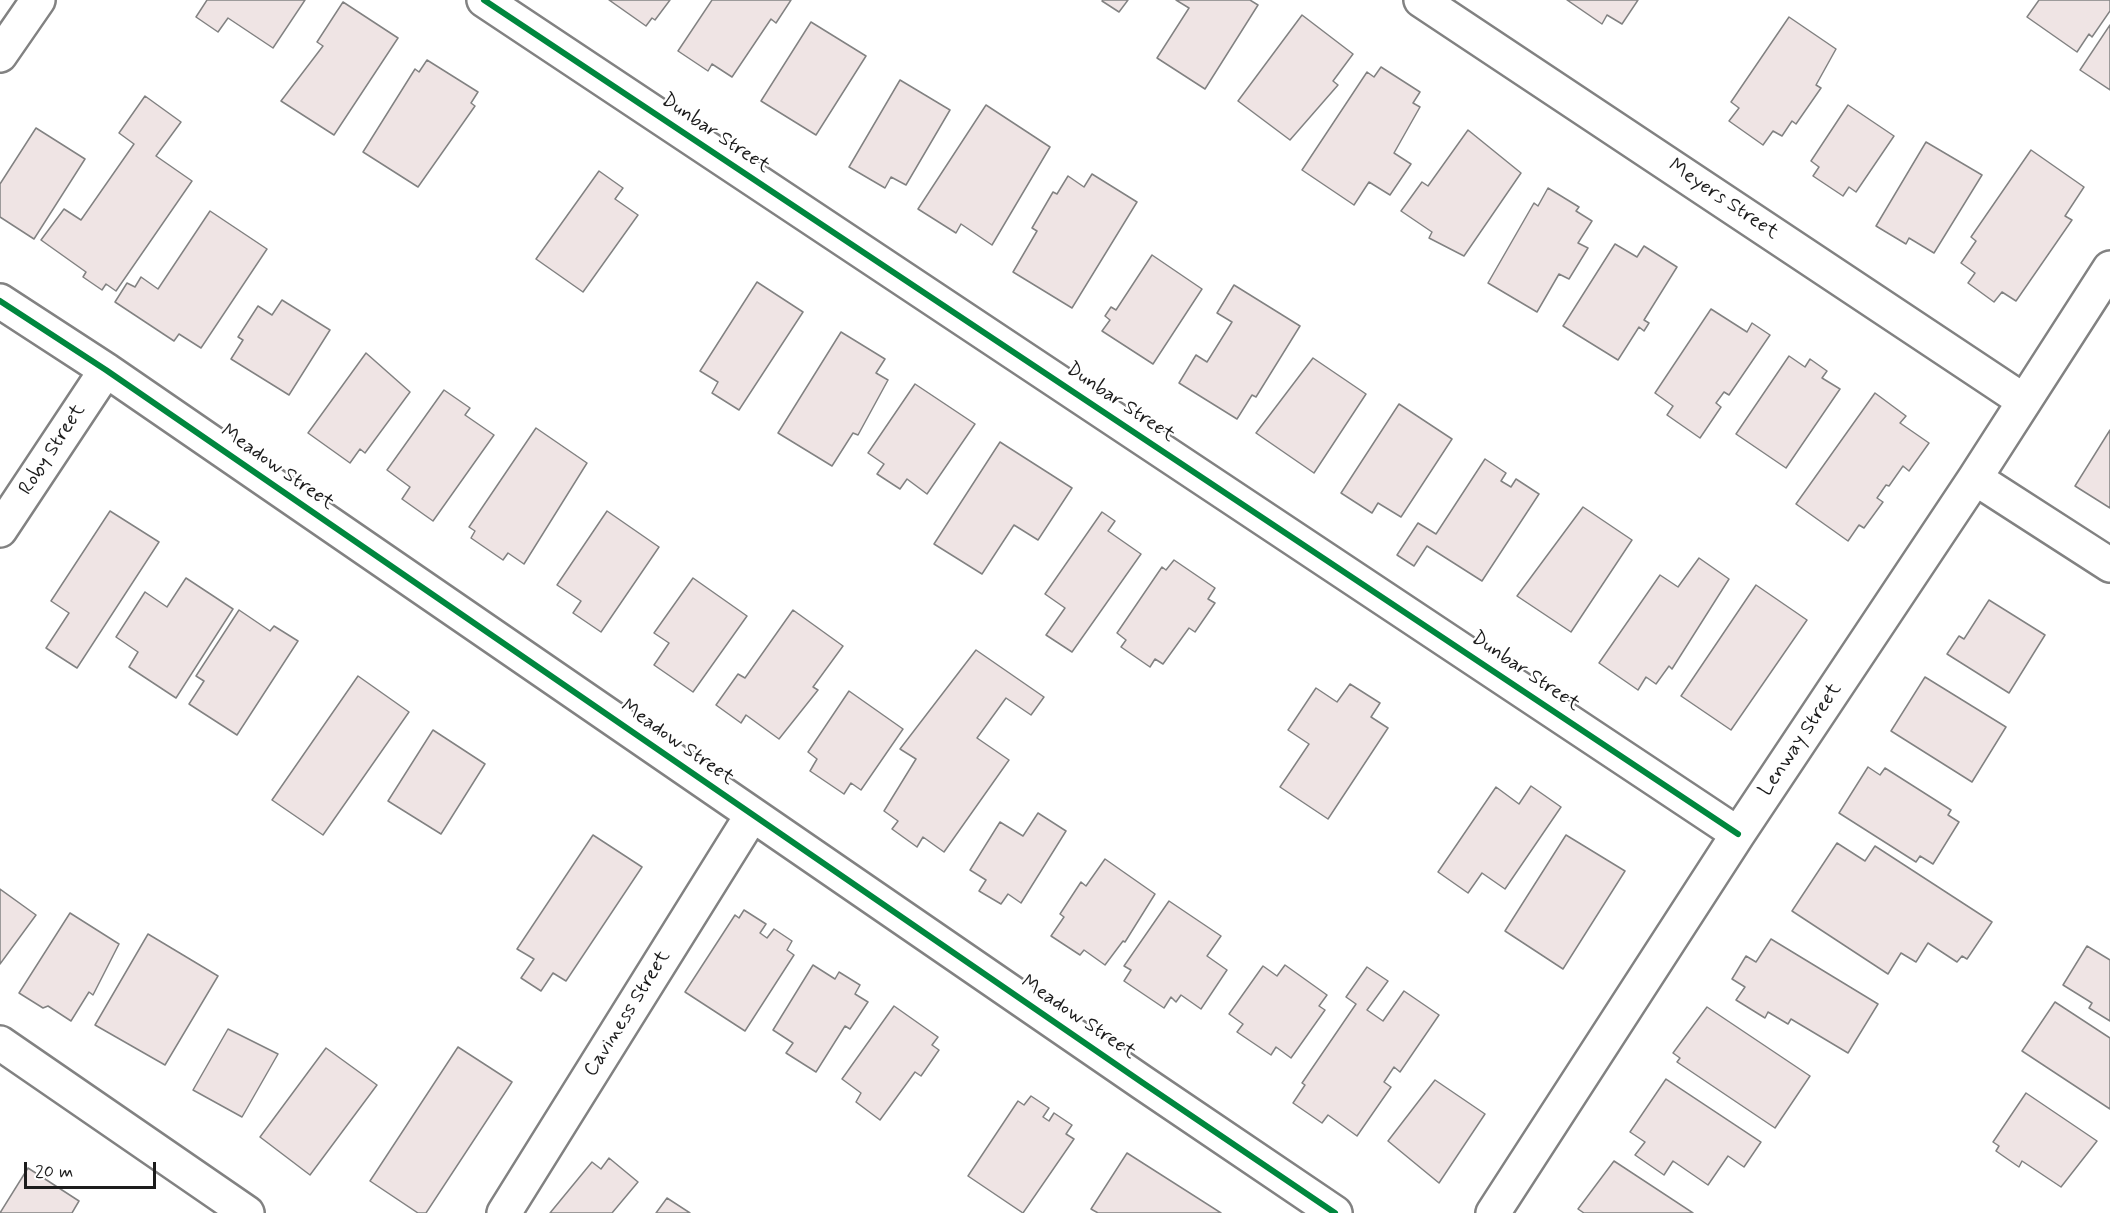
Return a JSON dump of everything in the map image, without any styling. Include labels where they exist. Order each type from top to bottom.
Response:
[{"type":"street","points":[[0,55],[38,0]]},
{"type":"street","name":"Dunbar Street","points":[[484,0],[1738,834]]},
{"type":"street","name":"Meyers Street","points":[[1421,0],[2024,401]]},
{"type":"street","name":"Lenway Street","points":[[1493,1213],[1738,834],[1975,478],[2110,268]]},
{"type":"street","name":"Meadow Street","points":[[0,301],[106,370],[1335,1213]]},
{"type":"street","name":"Roby Street","points":[[0,530],[106,370]]},
{"type":"street","points":[[1975,478],[2110,565]]},
{"type":"street","name":"Caviness Street","points":[[504,1213],[752,815]]},
{"type":"street","points":[[0,1043],[247,1213]]},
{"type":"building","points":[[207,0],[305,0],[273,48],[228,18],[218,32],[196,17]]},
{"type":"building","points":[[609,0],[670,0],[655,20],[652,18],[646,26]]},
{"type":"building","points":[[712,0],[791,0],[776,23],[771,19],[732,77],[712,64],[708,71],[678,51]]},
{"type":"building","points":[[1103,0],[1128,0],[1119,12]]},
{"type":"building","points":[[1176,0],[1250,0],[1258,5],[1205,89],[1157,58],[1189,8]]},
{"type":"building","points":[[1567,0],[1638,0],[1622,24],[1607,15],[1602,24]]},
{"type":"building","points":[[2039,0],[2110,0],[2110,11],[2092,37],[2089,34],[2077,52],[2027,17]]},
{"type":"building","points":[[343,2],[398,38],[334,135],[281,101],[323,46],[317,42]]},
{"type":"building","points":[[1302,15],[1353,54],[1333,81],[1338,85],[1290,140],[1238,101]]},
{"type":"building","points":[[1789,17],[1836,49],[1816,85],[1821,88],[1796,124],[1792,121],[1782,136],[1773,131],[1763,145],[1729,121],[1739,108],[1731,102]]},
{"type":"building","points":[[811,22],[866,56],[816,135],[761,101]]},
{"type":"building","points":[[2110,25],[2110,90],[2080,70]]},
{"type":"building","points":[[427,60],[478,92],[471,103],[475,106],[418,187],[363,152],[415,69],[419,72]]},
{"type":"building","points":[[1381,67],[1420,92],[1413,103],[1420,107],[1394,153],[1411,164],[1390,195],[1369,182],[1354,205],[1302,170],[1367,72],[1374,77]]},
{"type":"building","points":[[900,80],[950,110],[906,185],[891,177],[885,188],[849,167]]},
{"type":"building","points":[[145,96],[181,122],[156,156],[192,181],[116,291],[106,284],[102,290],[83,277],[86,272],[41,240],[64,209],[81,220],[134,144],[119,133]]},
{"type":"building","points":[[986,105],[1050,147],[992,245],[961,224],[956,233],[918,209]]},
{"type":"building","points":[[1848,105],[1894,136],[1856,192],[1849,187],[1843,196],[1813,176],[1819,167],[1811,161]]},
{"type":"building","points":[[36,128],[85,159],[34,239],[0,217],[0,184]]},
{"type":"building","points":[[1468,130],[1521,173],[1464,256],[1429,238],[1432,232],[1401,211],[1422,182],[1428,186]]},
{"type":"building","points":[[1926,142],[1982,175],[1934,253],[1909,238],[1906,244],[1876,226]]},
{"type":"building","points":[[2031,150],[2084,187],[2065,216],[2072,220],[2016,301],[2002,292],[1994,302],[1968,283],[1975,273],[1961,263],[1976,241],[1971,237]]},
{"type":"building","points":[[599,171],[623,188],[615,199],[638,215],[583,292],[536,259]]},
{"type":"building","points":[[1092,174],[1137,202],[1072,308],[1013,272],[1037,231],[1032,228],[1053,192],[1057,194],[1068,176],[1084,187]]},
{"type":"building","points":[[1548,188],[1579,207],[1576,211],[1592,221],[1578,243],[1588,248],[1569,279],[1559,274],[1537,312],[1488,283],[1534,203],[1538,206]]},
{"type":"building","points":[[210,211],[267,249],[201,348],[179,334],[174,341],[115,302],[127,283],[135,287],[141,277],[158,289]]},
{"type":"building","points":[[1615,244],[1637,257],[1644,246],[1677,267],[1644,320],[1649,323],[1644,331],[1639,327],[1618,360],[1563,326]]},
{"type":"building","points":[[1152,255],[1202,289],[1153,364],[1102,331],[1110,320],[1105,316],[1111,307],[1116,310]]},
{"type":"building","points":[[757,282],[803,312],[739,410],[712,393],[718,382],[700,371]]},
{"type":"building","points":[[1234,285],[1300,326],[1256,397],[1252,395],[1237,419],[1179,383],[1196,355],[1207,362],[1232,322],[1217,313]]},
{"type":"building","points":[[282,300],[330,330],[289,395],[231,359],[243,340],[238,337],[258,306],[272,315]]},
{"type":"building","points":[[1711,309],[1747,332],[1752,323],[1770,335],[1729,395],[1724,392],[1716,403],[1721,407],[1700,438],[1667,415],[1673,406],[1655,393]]},
{"type":"building","points":[[841,332],[885,359],[876,373],[888,380],[858,435],[853,433],[832,466],[778,433]]},
{"type":"building","points":[[366,353],[410,392],[365,453],[360,449],[350,463],[308,433]]},
{"type":"building","points":[[1789,356],[1805,367],[1810,359],[1827,371],[1822,378],[1840,389],[1786,468],[1736,434]]},
{"type":"building","points":[[1313,358],[1366,394],[1314,473],[1256,433]]},
{"type":"building","points":[[915,384],[975,424],[927,494],[907,479],[900,489],[877,474],[884,464],[868,453]]},
{"type":"building","points":[[444,390],[470,408],[465,415],[494,435],[433,521],[402,499],[410,487],[387,470]]},
{"type":"building","points":[[1875,393],[1906,416],[1900,423],[1929,443],[1909,471],[1903,466],[1889,486],[1886,485],[1877,498],[1883,502],[1864,528],[1859,525],[1848,541],[1796,504]]},
{"type":"building","points":[[1399,404],[1452,439],[1401,517],[1378,503],[1372,513],[1341,493]]},
{"type":"building","points":[[536,428],[587,463],[524,564],[508,553],[503,560],[471,538],[475,531],[469,527]]},
{"type":"building","points":[[2110,430],[2110,508],[2075,486]]},
{"type":"building","points":[[1000,442],[1072,488],[1038,540],[1014,525],[982,574],[934,544]]},
{"type":"building","points":[[1485,459],[1506,473],[1501,481],[1511,487],[1516,479],[1539,494],[1482,581],[1427,546],[1414,566],[1397,555],[1418,523],[1436,534]]},
{"type":"building","points":[[1583,507],[1632,540],[1571,632],[1517,596]]},
{"type":"building","points":[[110,511],[159,542],[77,668],[46,648],[69,613],[51,601]]},
{"type":"building","points":[[607,511],[659,547],[601,632],[573,613],[581,601],[557,585]]},
{"type":"building","points":[[1102,512],[1115,521],[1108,531],[1141,554],[1072,652],[1046,635],[1065,608],[1045,594]]},
{"type":"building","points":[[1699,558],[1729,579],[1672,669],[1669,666],[1656,684],[1646,677],[1638,690],[1599,663],[1660,575],[1678,587]]},
{"type":"building","points":[[1174,560],[1215,588],[1208,599],[1215,603],[1195,632],[1189,628],[1163,664],[1155,659],[1150,667],[1121,647],[1126,640],[1117,633],[1162,567],[1166,570]]},
{"type":"building","points":[[186,578],[233,609],[176,698],[129,667],[138,652],[116,637],[145,592],[167,607]]},
{"type":"building","points":[[693,578],[747,616],[693,692],[654,665],[669,643],[654,633]]},
{"type":"building","points":[[1756,585],[1807,620],[1731,730],[1681,696]]},
{"type":"building","points":[[1989,600],[2045,635],[2009,693],[1947,654],[1959,636],[1964,639]]},
{"type":"building","points":[[239,610],[270,631],[274,626],[298,641],[237,735],[189,704],[204,681],[196,676]]},
{"type":"building","points":[[793,610],[843,646],[813,687],[818,690],[779,739],[746,715],[741,723],[716,705],[738,674],[745,678]]},
{"type":"building","points":[[976,650],[1044,697],[1031,715],[1006,698],[977,738],[1009,760],[944,852],[923,837],[917,847],[892,829],[898,821],[884,811],[916,759],[900,749]]},
{"type":"building","points":[[358,676],[409,712],[323,835],[272,800]]},
{"type":"building","points":[[1925,677],[2006,727],[1972,782],[1891,731]]},
{"type":"building","points":[[1350,684],[1380,703],[1371,717],[1388,728],[1328,819],[1280,787],[1309,744],[1288,730],[1316,688],[1337,702]]},
{"type":"building","points":[[849,691],[903,729],[861,790],[851,783],[844,794],[810,771],[817,759],[808,752]]},
{"type":"building","points":[[433,730],[485,764],[441,834],[388,801]]},
{"type":"building","points":[[1868,767],[1880,775],[1885,768],[1951,810],[1948,815],[1959,822],[1933,864],[1920,856],[1916,862],[1839,813]]},
{"type":"building","points":[[1531,786],[1561,807],[1505,889],[1482,873],[1468,893],[1438,872],[1496,787],[1519,804]]},
{"type":"building","points":[[1038,813],[1066,831],[1021,903],[1008,894],[1001,904],[979,891],[986,880],[970,870],[1000,822],[1023,836]]},
{"type":"building","points":[[593,835],[642,867],[566,981],[553,973],[541,991],[521,978],[534,959],[517,949]]},
{"type":"building","points":[[1566,835],[1625,871],[1563,969],[1505,931]]},
{"type":"building","points":[[1837,843],[1865,861],[1875,846],[1992,922],[1967,959],[1962,956],[1957,962],[1928,943],[1916,962],[1901,953],[1888,974],[1792,911]]},
{"type":"building","points":[[1105,859],[1155,894],[1125,942],[1123,941],[1105,965],[1084,950],[1080,955],[1051,936],[1064,917],[1060,914],[1081,882],[1086,886]]},
{"type":"building","points":[[0,889],[36,915],[0,964]]},
{"type":"building","points":[[1169,901],[1221,936],[1207,956],[1227,970],[1201,1009],[1181,995],[1176,1002],[1171,997],[1164,1008],[1124,981],[1131,970],[1124,966]]},
{"type":"building","points":[[744,910],[766,924],[760,933],[767,938],[774,929],[792,941],[787,950],[794,955],[745,1031],[685,992],[735,915],[739,918]]},
{"type":"building","points":[[70,913],[119,944],[93,995],[89,992],[71,1021],[48,1006],[43,1008],[19,993]]},
{"type":"building","points":[[148,934],[218,976],[165,1065],[95,1025]]},
{"type":"building","points":[[1771,939],[1878,1004],[1848,1053],[1791,1019],[1788,1024],[1768,1012],[1765,1018],[1736,1000],[1745,987],[1732,979],[1746,956],[1756,962]]},
{"type":"building","points":[[2087,946],[2110,960],[2110,1021],[2089,1008],[2092,1003],[2063,985]]},
{"type":"building","points":[[813,965],[835,979],[839,972],[860,985],[855,994],[868,1002],[850,1029],[845,1026],[816,1072],[786,1053],[793,1043],[773,1030]]},
{"type":"building","points":[[1285,965],[1327,995],[1319,1006],[1325,1010],[1291,1058],[1276,1047],[1271,1055],[1237,1032],[1243,1024],[1229,1014],[1263,966],[1277,976]]},
{"type":"building","points":[[1367,967],[1388,981],[1367,1010],[1383,1021],[1404,991],[1439,1015],[1400,1072],[1394,1067],[1384,1082],[1391,1087],[1357,1136],[1328,1115],[1322,1123],[1293,1103],[1305,1085],[1302,1083],[1356,1004],[1346,997]]},
{"type":"building","points":[[2055,1002],[2110,1038],[2110,1109],[2022,1051]]},
{"type":"building","points":[[894,1006],[938,1037],[932,1045],[939,1050],[921,1076],[915,1072],[880,1120],[856,1102],[861,1093],[842,1079]]},
{"type":"building","points":[[1707,1007],[1810,1076],[1775,1128],[1677,1062],[1680,1058],[1673,1053]]},
{"type":"building","points":[[228,1029],[278,1054],[242,1117],[193,1090]]},
{"type":"building","points":[[458,1047],[512,1082],[426,1213],[418,1213],[370,1181]]},
{"type":"building","points":[[326,1048],[377,1085],[310,1175],[260,1137]]},
{"type":"building","points":[[1666,1079],[1761,1142],[1744,1167],[1728,1156],[1708,1185],[1673,1161],[1664,1175],[1635,1155],[1645,1142],[1630,1132]]},
{"type":"building","points":[[1435,1080],[1485,1114],[1439,1183],[1388,1141]]},
{"type":"building","points":[[2026,1093],[2097,1141],[2061,1187],[2022,1161],[2019,1167],[1996,1151],[1999,1146],[1993,1142]]},
{"type":"building","points":[[1031,1096],[1049,1108],[1043,1117],[1049,1121],[1054,1113],[1072,1125],[1066,1134],[1074,1139],[1023,1213],[968,1176],[1018,1101],[1024,1105]]},
{"type":"building","points":[[1127,1153],[1221,1213],[1098,1213],[1091,1209]]},
{"type":"building","points":[[609,1158],[638,1182],[612,1213],[550,1213],[592,1162],[601,1169]]},
{"type":"building","points":[[1614,1161],[1693,1213],[1584,1213],[1578,1209]]},
{"type":"building","points":[[28,1168],[79,1201],[72,1213],[0,1213]]},
{"type":"building","points":[[667,1198],[690,1213],[656,1213]]},
{"type":"cycle path","points":[[484,0],[1738,834]]},
{"type":"cycle path","points":[[0,301],[106,370],[1335,1213]]}]
